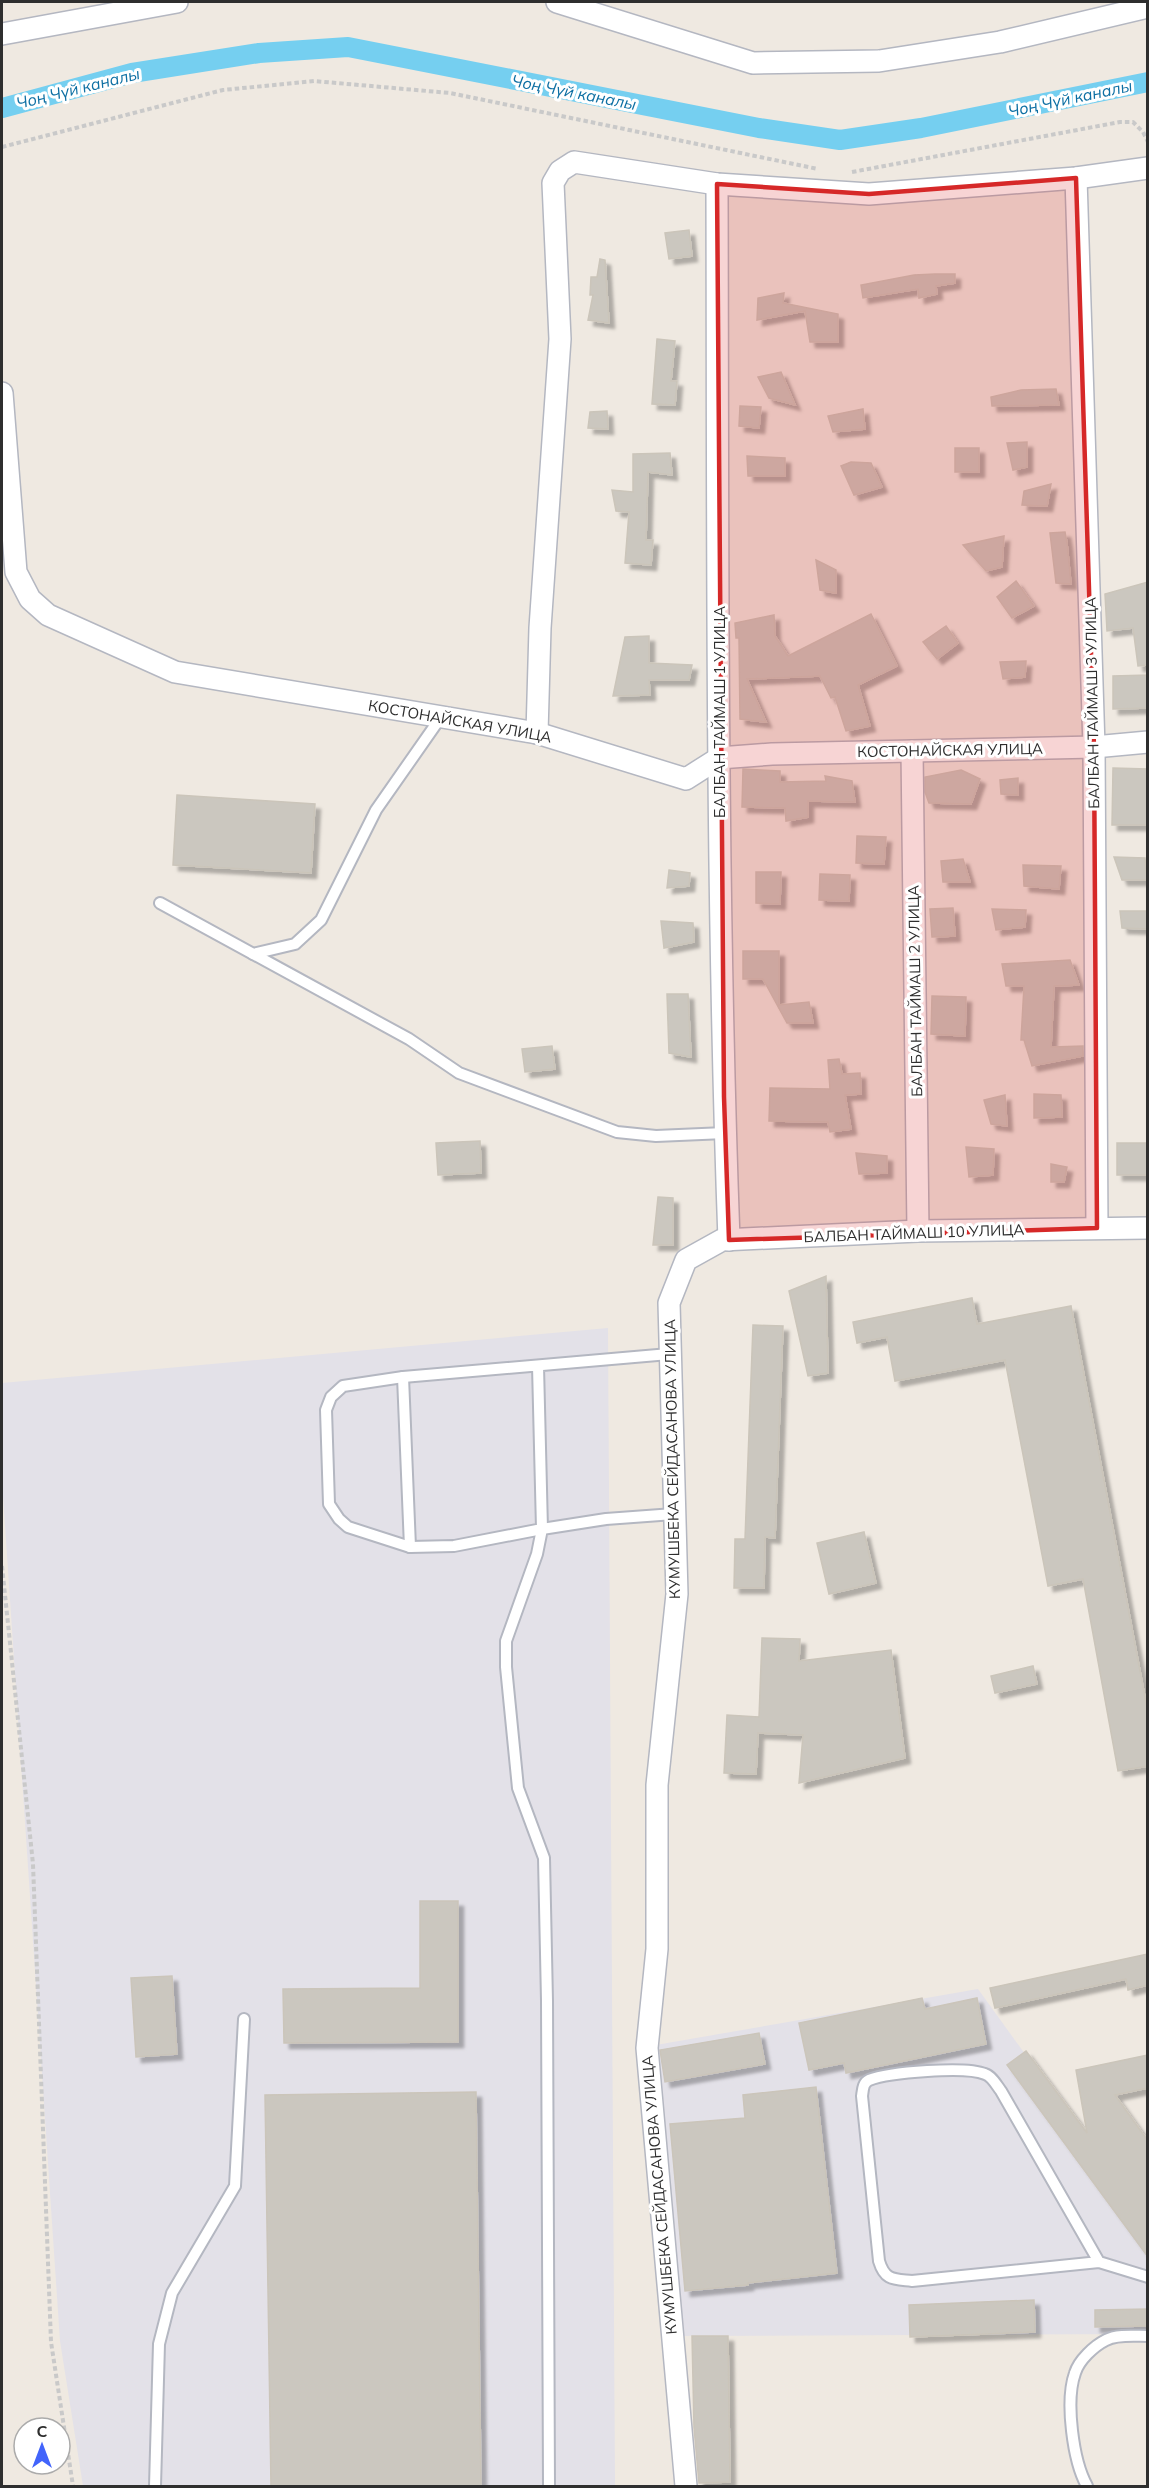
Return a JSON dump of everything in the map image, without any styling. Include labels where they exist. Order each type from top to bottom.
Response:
[{"type":"street","points":[[2,34],[177,2]]},
{"type":"street","points":[[557,2],[753,63],[879,61],[1000,42],[1148,7]]},
{"type":"street","points":[[537,733],[540,628],[560,339],[553,183],[560,171],[574,162],[717,184],[869,194],[1076,178],[1148,168]]},
{"type":"street","name":"БАЛБАН ТАЙМАШ 3 УЛИЦА","points":[[1076,178],[1094,747],[1097,1228]]},
{"type":"street","name":"БАЛБАН ТАЙМАШ 1 УЛИЦА","points":[[717,184],[718,758],[729,1240]]},
{"type":"street","name":"КОСТОНАЙСКАЯ УЛИЦА","points":[[2,393],[16,572],[30,599],[48,615],[126,652],[175,672],[537,733],[686,779],[718,758],[772,754],[1094,747],[1148,742]]},
{"type":"street","name":"БАЛБАН ТАЙМАШ 2 УЛИЦА","points":[[912,751],[918,1231]]},
{"type":"street","name":"БАЛБАН ТАЙМАШ 10 УЛИЦА","points":[[686,1260],[722,1240],[918,1231],[1097,1228],[1147,1231]]},
{"type":"street","name":"КУМУШБЕКА СЕЙДАСАНОВА УЛИЦА","points":[[686,1260],[669,1303],[677,1594],[657,1785],[657,1948],[647,2048],[686,2487]]},
{"type":"lane","points":[[253,954],[295,944],[321,920],[376,810],[441,716]]},
{"type":"lane","points":[[160,903],[408,1039],[459,1073],[617,1132],[656,1136],[725,1133]]},
{"type":"lane","points":[[669,1354],[403,1377],[343,1386],[331,1397],[326,1410],[330,1504],[339,1519],[348,1527],[410,1547],[454,1546],[606,1519],[674,1514]]},
{"type":"lane","points":[[538,1366],[542,1529],[537,1554],[506,1641],[506,1667],[518,1788],[544,1858],[548,2001],[549,2487]]},
{"type":"lane","points":[[403,1377],[410,1547]]},
{"type":"lane","points":[[155,2487],[159,2344],[172,2293],[235,2186],[244,2019]]},
{"type":"lane","points":[[1099,2262],[1001,2091],[988,2074],[962,2068],[868,2080],[863,2085],[867,2143],[882,2272],[891,2278],[912,2281],[1099,2262],[1148,2277]]},
{"type":"lane","points":[[1087,2487],[1074,2451],[1071,2392],[1075,2371],[1092,2349],[1108,2338],[1148,2336]]},
{"type":"path","points":[[2,147],[223,90],[314,81],[450,93],[822,170]]},
{"type":"path","points":[[842,173],[881,168],[1120,122],[1133,122],[1143,132],[1148,142]]},
{"type":"path","points":[[2,1566],[33,1864],[51,2342],[72,2487]]},
{"type":"highlighted area","points":[[1076,178],[1094,747],[1097,1228],[729,1240],[724,1097],[717,184],[869,194]]},
{"type":"shaded area","points":[[608,1328],[615,2486],[83,2486],[60,2341],[2,1481],[2,1383]]},
{"type":"shaded area","points":[[978,1989],[1147,2223],[1147,2334],[677,2336],[656,2045]]},
{"type":"building","points":[[689,230],[692,256],[669,259],[665,233]]},
{"type":"building","points":[[600,259],[605,260],[609,323],[588,320],[593,295],[590,295],[591,277],[597,277]]},
{"type":"building","points":[[955,274],[955,283],[936,286],[937,294],[919,298],[918,289],[863,298],[861,285],[914,275]]},
{"type":"building","points":[[784,293],[783,303],[838,314],[838,342],[810,342],[805,311],[757,320],[758,298]]},
{"type":"building","points":[[657,339],[675,341],[671,381],[677,381],[675,405],[652,404]]},
{"type":"building","points":[[781,372],[795,405],[769,398],[758,377]]},
{"type":"building","points":[[1056,389],[1059,405],[992,406],[991,397],[1021,390]]},
{"type":"building","points":[[740,406],[761,407],[759,428],[739,426]]},
{"type":"building","points":[[863,409],[865,429],[833,432],[828,416]]},
{"type":"building","points":[[607,411],[608,429],[588,428],[590,412]]},
{"type":"building","points":[[1027,442],[1027,467],[1013,470],[1007,443]]},
{"type":"building","points":[[955,448],[979,448],[979,472],[955,472]]},
{"type":"building","points":[[670,453],[672,475],[648,472],[646,540],[653,540],[651,565],[625,563],[629,512],[616,511],[612,490],[633,492],[633,454]]},
{"type":"building","points":[[747,456],[785,458],[785,476],[748,476]]},
{"type":"building","points":[[851,462],[871,463],[882,487],[854,495],[841,466]]},
{"type":"building","points":[[1051,484],[1047,506],[1022,505],[1024,491]]},
{"type":"building","points":[[1065,532],[1071,584],[1056,583],[1050,533]]},
{"type":"building","points":[[1004,536],[1002,567],[986,571],[963,545]]},
{"type":"building","points":[[816,560],[836,570],[836,593],[820,590]]},
{"type":"building","points":[[1016,581],[1034,606],[1012,618],[997,597]]},
{"type":"building","points":[[1148,582],[1148,665],[1138,666],[1133,628],[1107,631],[1105,594]]},
{"type":"building","points":[[871,614],[897,666],[858,685],[870,726],[846,731],[835,697],[831,698],[820,676],[747,679],[766,722],[740,719],[739,638],[736,638],[735,623],[774,615],[775,636],[788,656]]},
{"type":"building","points":[[946,626],[958,643],[937,659],[923,642]]},
{"type":"building","points":[[649,636],[649,663],[692,665],[689,680],[649,680],[650,695],[613,696],[625,637]]},
{"type":"building","points":[[1026,661],[1025,677],[1003,679],[1000,662]]},
{"type":"building","points":[[1148,675],[1148,708],[1113,709],[1113,676]]},
{"type":"building","points":[[1113,768],[1148,769],[1148,825],[1112,825]]},
{"type":"building","points":[[743,769],[780,771],[780,782],[826,781],[825,776],[852,781],[855,802],[808,801],[808,817],[786,821],[785,808],[742,807]]},
{"type":"building","points":[[961,770],[980,779],[971,804],[929,803],[925,792],[925,777]]},
{"type":"building","points":[[1018,778],[1018,795],[1001,794],[1000,780]]},
{"type":"building","points":[[177,795],[315,804],[311,873],[173,865]]},
{"type":"building","points":[[857,836],[886,837],[884,864],[856,863]]},
{"type":"building","points":[[1114,857],[1145,858],[1147,880],[1122,880]]},
{"type":"building","points":[[963,859],[970,882],[943,882],[941,861]]},
{"type":"building","points":[[1023,865],[1061,866],[1059,889],[1024,886]]},
{"type":"building","points":[[669,870],[690,873],[689,886],[667,888]]},
{"type":"building","points":[[756,872],[781,872],[780,904],[756,903]]},
{"type":"building","points":[[820,874],[850,875],[849,901],[819,900]]},
{"type":"building","points":[[953,908],[955,936],[932,937],[930,909]]},
{"type":"building","points":[[992,909],[1026,910],[1025,927],[996,930]]},
{"type":"building","points":[[1120,911],[1148,911],[1148,929],[1122,928]]},
{"type":"building","points":[[661,921],[693,923],[694,942],[664,948]]},
{"type":"building","points":[[743,951],[779,951],[779,1005],[809,1002],[813,1023],[787,1023],[763,979],[743,979]]},
{"type":"building","points":[[1070,960],[1079,985],[1054,986],[1051,1047],[1083,1046],[1083,1056],[1032,1066],[1024,1040],[1021,1040],[1024,986],[1006,986],[1002,964]]},
{"type":"building","points":[[667,994],[688,994],[691,1057],[669,1053]]},
{"type":"building","points":[[932,996],[966,997],[965,1036],[931,1034]]},
{"type":"building","points":[[552,1046],[555,1069],[525,1072],[522,1049]]},
{"type":"building","points":[[839,1059],[842,1074],[860,1073],[861,1094],[845,1095],[851,1129],[830,1132],[828,1122],[769,1121],[770,1088],[830,1089],[828,1060]]},
{"type":"building","points":[[1034,1094],[1061,1095],[1062,1117],[1034,1118]]},
{"type":"building","points":[[1005,1095],[1007,1126],[991,1124],[984,1100]]},
{"type":"building","points":[[480,1141],[481,1173],[438,1175],[436,1143]]},
{"type":"building","points":[[1117,1143],[1148,1143],[1148,1175],[1117,1175]]},
{"type":"building","points":[[966,1147],[994,1149],[993,1175],[969,1177]]},
{"type":"building","points":[[856,1153],[887,1156],[887,1173],[859,1174]]},
{"type":"building","points":[[1051,1164],[1067,1167],[1064,1182],[1051,1182]]},
{"type":"building","points":[[658,1197],[673,1198],[673,1245],[653,1245]]},
{"type":"building","points":[[826,1276],[828,1373],[808,1376],[789,1291]]},
{"type":"building","points":[[972,1298],[977,1324],[1071,1306],[1148,1713],[1148,1766],[1118,1771],[1083,1579],[1048,1586],[1005,1360],[895,1381],[887,1337],[857,1343],[853,1322]]},
{"type":"building","points":[[753,1325],[783,1326],[775,1538],[765,1537],[764,1588],[734,1588],[735,1539],[745,1539]]},
{"type":"building","points":[[864,1532],[876,1583],[829,1594],[817,1543]]},
{"type":"building","points":[[762,1638],[800,1639],[799,1661],[891,1650],[905,1758],[799,1783],[803,1735],[758,1733],[756,1774],[724,1773],[727,1715],[759,1717]]},
{"type":"building","points":[[1033,1666],[1037,1684],[995,1693],[991,1676]]},
{"type":"building","points":[[420,1901],[458,1901],[458,2042],[284,2043],[283,1989],[420,1988]]},
{"type":"building","points":[[1148,1954],[1148,1985],[1128,1990],[1126,1979],[995,2008],[990,1988]]},
{"type":"building","points":[[172,1976],[177,2054],[136,2057],[131,1978]]},
{"type":"building","points":[[922,1998],[925,2009],[977,1998],[986,2044],[846,2073],[844,2063],[809,2070],[799,2023]]},
{"type":"building","points":[[759,2033],[765,2064],[665,2082],[660,2050]]},
{"type":"building","points":[[1026,2051],[1087,2133],[1076,2070],[1148,2055],[1148,2088],[1115,2095],[1148,2141],[1148,2257],[1007,2065]]},
{"type":"building","points":[[816,2087],[837,2273],[685,2291],[670,2124],[745,2118],[743,2095]]},
{"type":"building","points":[[476,2092],[481,2487],[271,2487],[265,2095]]},
{"type":"building","points":[[1034,2300],[1035,2332],[910,2337],[909,2305]]},
{"type":"building","points":[[1148,2309],[1148,2326],[1095,2327],[1095,2310]]},
{"type":"building","points":[[692,2336],[728,2336],[730,2482],[699,2483],[694,2427]]},
{"type":"waterway","name":"Чоң Чүй каналы","points":[[2,108],[132,73],[259,53],[348,47],[759,128],[840,140],[921,128],[1148,82]]}]
